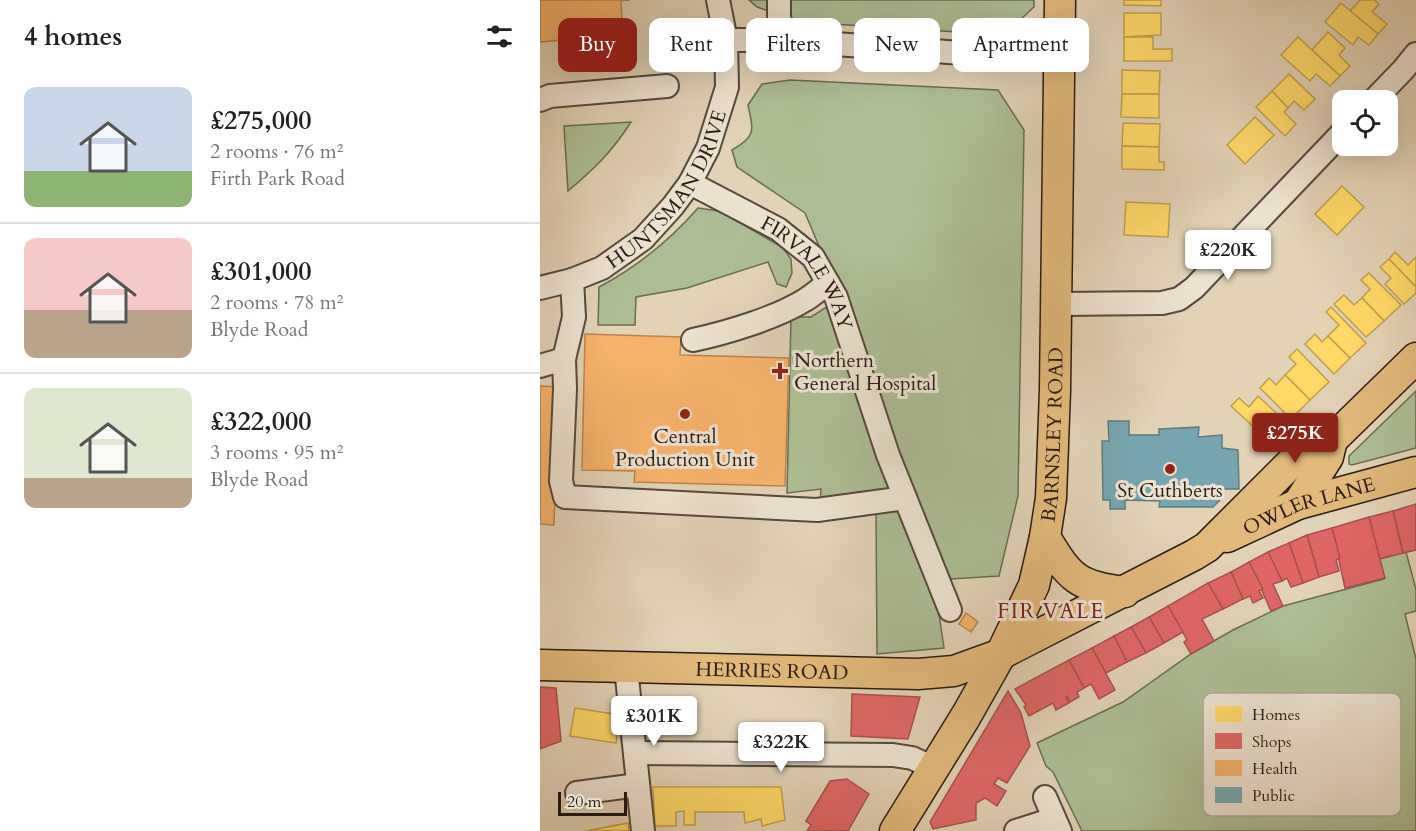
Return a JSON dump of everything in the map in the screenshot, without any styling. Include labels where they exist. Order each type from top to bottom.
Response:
[{"type":"main road","name":"BARNSLEY ROAD","points":[[1060,0],[1060,18]]},
{"type":"main road","name":"BARNSLEY ROAD","points":[[895,831],[1001,654],[1034,585],[1045,537],[1051,498],[1058,303],[1060,72]]},
{"type":"main road","points":[[1298,504],[1328,457],[1332,440],[1416,358]]},
{"type":"main road","points":[[1207,547],[1310,444],[1332,440]]},
{"type":"main road","name":"OWLER LANE","points":[[1207,547],[1298,504],[1416,472]]},
{"type":"main road","points":[[1045,537],[1060,561],[1087,585],[1125,592]]},
{"type":"main road","name":"HERRIES ROAD","points":[[540,665],[934,674],[973,666],[1001,654],[1125,592],[1207,547]]},
{"type":"street","name":"HUNTSMAN DRIVE","points":[[718,0],[722,18]]},
{"type":"street","points":[[779,0],[780,18]]},
{"type":"street","points":[[842,45],[952,53]]},
{"type":"street","points":[[1384,90],[1416,54]]},
{"type":"street","name":"HUNTSMAN DRIVE","points":[[540,288],[572,280],[602,268],[643,239],[673,206],[690,183],[708,147],[727,87],[727,72]]},
{"type":"street","points":[[540,100],[550,96],[667,86]]},
{"type":"street","points":[[1058,303],[1162,303],[1179,299],[1194,288],[1332,143]]},
{"type":"street","name":"FIRVALE WAY","points":[[690,183],[778,229],[813,257],[836,297],[905,498],[950,610]]},
{"type":"street","points":[[572,280],[574,316],[564,359],[561,481],[565,497],[817,510],[905,498]]},
{"type":"street","points":[[693,340],[774,315],[804,301],[828,283]]},
{"type":"street","points":[[540,366],[564,359]]},
{"type":"street","points":[[626,668],[644,831]]},
{"type":"street","points":[[635,753],[893,755],[912,758],[934,768]]},
{"type":"street","points":[[577,793],[638,785]]},
{"type":"street","points":[[1016,831],[1057,825],[1045,797]]},
{"type":"green space","points":[[749,0],[1034,0],[1034,7],[1022,18],[952,18],[952,32],[940,31],[940,18],[854,18],[854,25],[842,25],[842,18],[789,18],[757,7]]},
{"type":"green space","points":[[790,80],[998,90],[1024,130],[1018,496],[999,576],[934,580],[944,648],[877,654],[876,513],[820,509],[821,489],[787,493],[791,317],[811,317],[841,298],[805,213],[737,167],[732,150],[746,141],[751,132],[748,105],[762,84]]},
{"type":"green space","points":[[631,122],[602,160],[568,191],[564,126]]},
{"type":"green space","points":[[698,208],[719,211],[782,247],[791,259],[792,273],[786,287],[777,284],[768,262],[687,288],[636,297],[635,325],[598,325],[599,287],[627,271],[652,252]]},
{"type":"green space","points":[[1416,391],[1416,448],[1349,464],[1349,456]]},
{"type":"green space","points":[[1406,552],[1416,589],[1416,611],[1405,614],[1416,659],[1416,831],[1082,831],[1053,772],[1046,766],[1037,743],[1123,702],[1191,654],[1233,630],[1283,606],[1384,579],[1379,559]]},
{"type":"building: Homes","points":[[1124,0],[1161,0],[1161,6],[1124,5]]},
{"type":"building: Homes","points":[[1360,0],[1374,0],[1379,4],[1372,12],[1387,24],[1378,34],[1350,11]]},
{"type":"building: Homes","points":[[1341,3],[1378,34],[1369,45],[1358,37],[1353,45],[1325,22]]},
{"type":"building: Homes","points":[[1124,13],[1161,13],[1161,35],[1124,37]]},
{"type":"building: Homes","points":[[1328,32],[1345,48],[1339,55],[1350,66],[1340,76],[1312,50]]},
{"type":"building: Homes","points":[[1124,37],[1153,37],[1153,49],[1172,49],[1172,61],[1124,61]]},
{"type":"building: Homes","points":[[1298,37],[1340,76],[1330,86],[1316,74],[1310,81],[1281,55]]},
{"type":"building: Homes","points":[[1122,70],[1160,71],[1159,94],[1122,94]]},
{"type":"building: Homes","points":[[1289,74],[1315,99],[1304,110],[1294,101],[1288,108],[1272,91]]},
{"type":"building: Homes","points":[[1272,91],[1288,108],[1284,112],[1296,124],[1285,136],[1256,107]]},
{"type":"building: Homes","points":[[1122,94],[1159,94],[1159,118],[1121,117]]},
{"type":"building: Homes","points":[[1255,117],[1274,135],[1245,164],[1227,145]]},
{"type":"building: Homes","points":[[1123,123],[1160,124],[1159,147],[1122,146]]},
{"type":"building: Homes","points":[[1122,146],[1159,147],[1159,162],[1164,162],[1164,170],[1122,169]]},
{"type":"building: Homes","points":[[1342,186],[1364,207],[1337,235],[1315,214]]},
{"type":"building: Homes","points":[[1126,202],[1170,204],[1168,237],[1124,235]]},
{"type":"building: Homes","points":[[1395,252],[1408,265],[1416,257],[1416,287],[1389,259]]},
{"type":"building: Homes","points":[[1389,259],[1416,287],[1416,293],[1404,304],[1385,284],[1391,278],[1380,267]]},
{"type":"building: Homes","points":[[1369,273],[1401,305],[1384,321],[1362,298],[1370,289],[1361,280]]},
{"type":"building: Homes","points":[[1344,295],[1354,305],[1362,298],[1384,321],[1366,337],[1334,304]]},
{"type":"building: Homes","points":[[1331,307],[1366,343],[1350,358],[1328,336],[1339,325],[1326,312]]},
{"type":"building: Homes","points":[[1315,334],[1322,342],[1328,336],[1350,358],[1334,374],[1305,344]]},
{"type":"building: Homes","points":[[1297,349],[1329,382],[1310,400],[1285,375],[1296,364],[1289,357]]},
{"type":"building: Homes","points":[[1285,375],[1310,400],[1291,419],[1260,388],[1269,378],[1276,385]]},
{"type":"building: Homes","points":[[1258,396],[1288,424],[1271,443],[1231,406],[1239,398],[1249,407]]},
{"type":"building: Homes","points":[[575,708],[620,715],[616,743],[570,736]]},
{"type":"building: Homes","points":[[653,787],[781,787],[785,820],[762,826],[761,819],[745,823],[744,812],[695,812],[695,825],[684,825],[684,811],[676,812],[676,826],[655,826]]},
{"type":"building: Homes","points":[[628,823],[629,831],[586,831]]},
{"type":"building: Shops","points":[[1416,504],[1416,550],[1403,553],[1393,511]]},
{"type":"building: Shops","points":[[1393,511],[1403,553],[1379,559],[1369,517]]},
{"type":"building: Shops","points":[[1369,517],[1385,578],[1345,588],[1332,528]]},
{"type":"building: Shops","points":[[1332,528],[1340,558],[1336,560],[1339,571],[1319,577],[1307,535]]},
{"type":"building: Shops","points":[[1307,535],[1319,577],[1303,583],[1289,543]]},
{"type":"building: Shops","points":[[1289,543],[1303,583],[1291,587],[1287,578],[1282,581],[1268,552]]},
{"type":"building: Shops","points":[[1268,552],[1282,581],[1273,584],[1283,606],[1271,611],[1249,562]]},
{"type":"building: Shops","points":[[1249,562],[1263,589],[1259,591],[1263,598],[1253,603],[1250,596],[1243,599],[1231,572]]},
{"type":"building: Shops","points":[[1231,572],[1243,599],[1223,609],[1208,583]]},
{"type":"building: Shops","points":[[1208,583],[1223,609],[1202,619],[1214,641],[1191,654],[1184,642],[1187,640],[1168,606]]},
{"type":"building: Shops","points":[[1168,606],[1183,632],[1164,643],[1149,617]]},
{"type":"building: Shops","points":[[1149,617],[1164,643],[1146,653],[1131,627]]},
{"type":"building: Shops","points":[[1131,627],[1146,653],[1127,662],[1114,636]]},
{"type":"building: Shops","points":[[1114,636],[1127,662],[1106,673],[1092,648]]},
{"type":"building: Shops","points":[[1092,648],[1115,690],[1099,699],[1091,684],[1084,688],[1069,660]]},
{"type":"building: Shops","points":[[1069,660],[1084,688],[1077,692],[1079,697],[1070,702],[1067,696],[1069,703],[1056,710],[1053,703],[1029,716],[1024,707],[1026,705],[1015,689]]},
{"type":"building: Shops","points":[[540,687],[556,688],[561,741],[540,749]]},
{"type":"building: Shops","points":[[1008,691],[1021,713],[1030,746],[1007,783],[998,778],[994,784],[1006,791],[997,806],[985,798],[976,803],[976,820],[933,829],[930,822]]},
{"type":"building: Shops","points":[[852,694],[920,697],[908,739],[851,736]]},
{"type":"building: Shops","points":[[847,779],[869,794],[848,831],[807,831],[811,825],[806,821],[830,781]]},
{"type":"building: Health","points":[[540,0],[630,0],[621,1],[622,18],[558,18],[558,40],[540,42]]},
{"type":"building: Health","name":"Central Production Unit","points":[[585,334],[681,337],[680,355],[789,358],[785,486],[634,482],[635,471],[582,470]]},
{"type":"building: Health","points":[[540,386],[559,387],[554,525],[540,524]]},
{"type":"building: Health","points":[[966,613],[978,622],[971,632],[959,624]]},
{"type":"building: Public","name":"St Cuthberts","points":[[1108,421],[1129,421],[1129,435],[1159,435],[1159,429],[1199,427],[1198,437],[1222,435],[1222,448],[1238,450],[1239,489],[1220,489],[1220,500],[1213,507],[1159,507],[1160,501],[1125,500],[1125,509],[1110,509],[1110,500],[1103,500],[1102,441],[1109,441]]},
{"type":"place","name":"Northern General Hospital","points":[[780,371]]},
{"type":"place","name":"Central Production Unit","points":[[685,414]]},
{"type":"place","name":"St Cuthberts","points":[[1170,469]]},
{"type":"district","name":"FIR VALE","points":[[1051,611]]}]
